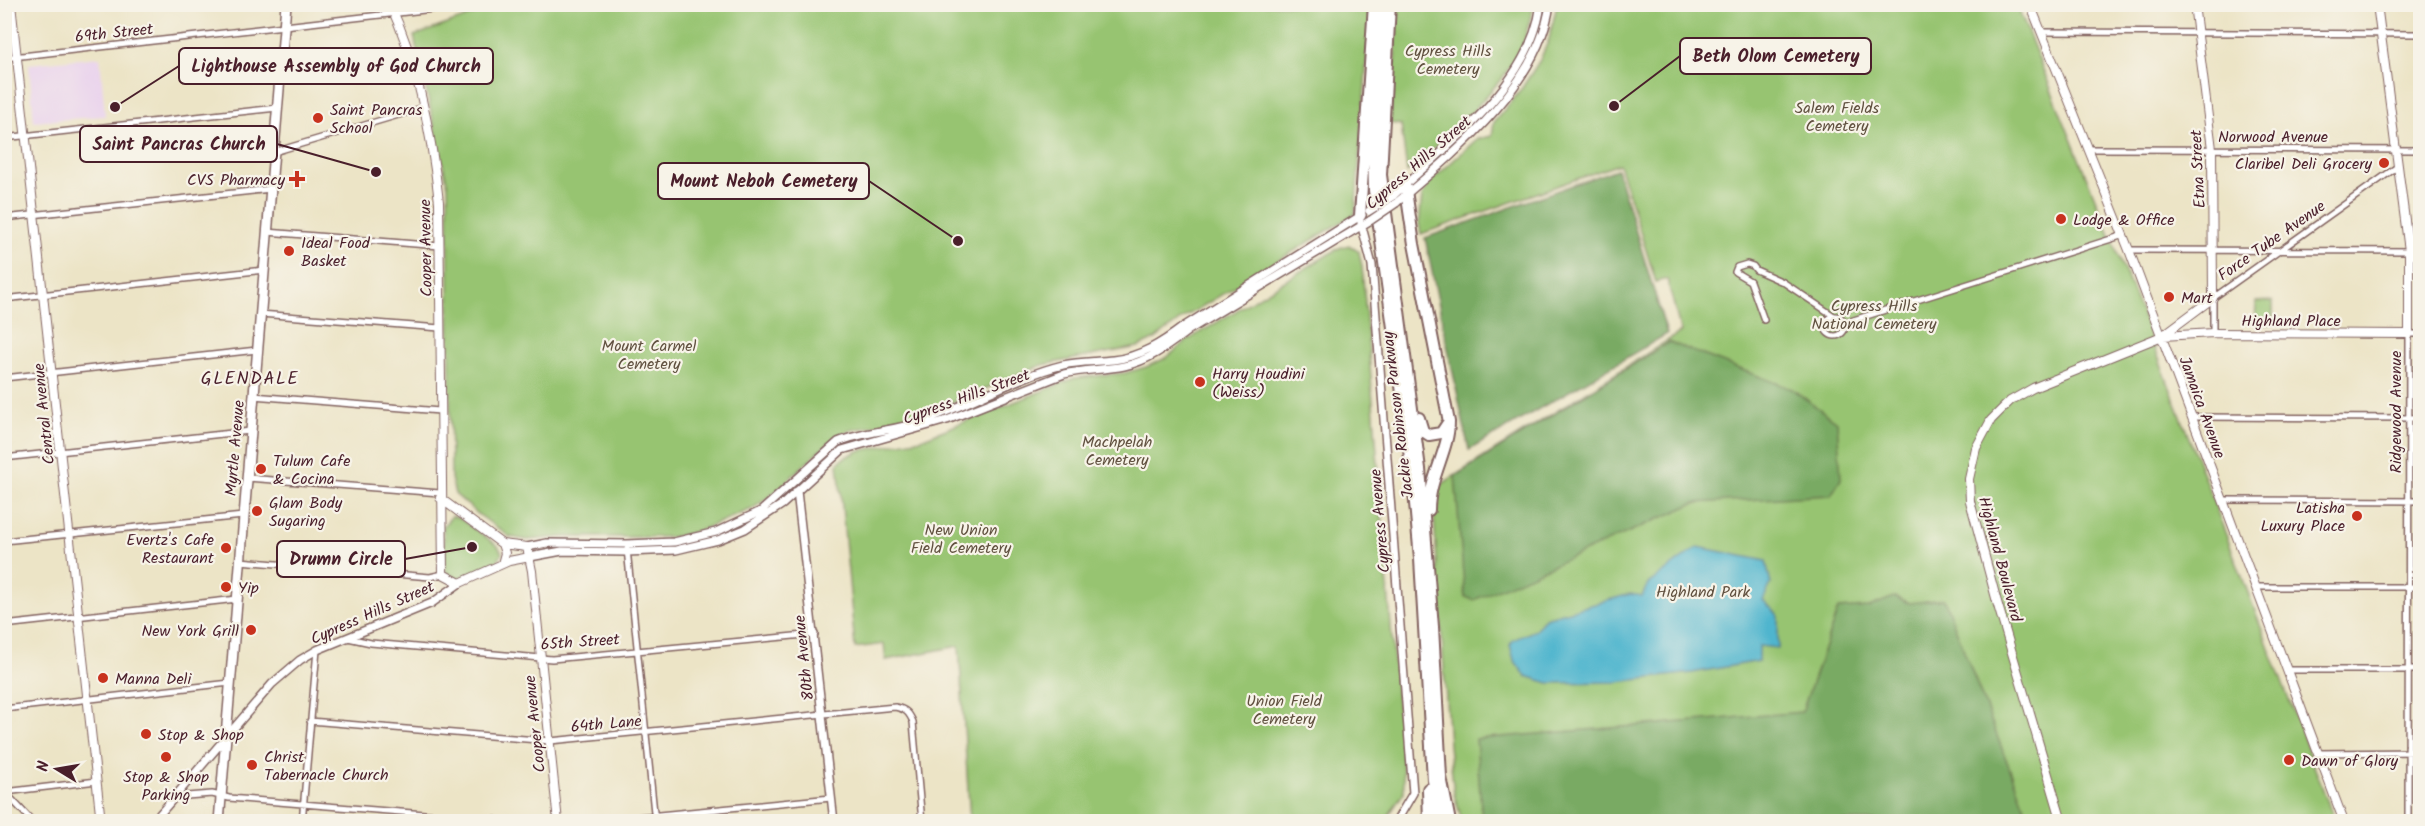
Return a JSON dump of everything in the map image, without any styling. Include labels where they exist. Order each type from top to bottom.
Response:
[{"type":"highway","points":[[1365,219],[1374,4]]},
{"type":"highway","name":"Jackie Robinson Parkway","points":[[1382,4],[1372,148],[1373,180],[1414,492],[1434,792],[1440,822]]},
{"type":"highway","name":"Jackie Robinson Parkway","points":[[1390,4],[1381,175],[1408,372],[1428,564],[1441,777],[1450,822]]},
{"type":"highway","points":[[1406,188],[1414,244],[1449,422],[1448,434],[1430,493],[1428,564]]},
{"type":"highway","points":[[1408,372],[1423,431],[1429,435],[1438,435],[1449,422]]},
{"type":"highway","points":[[1429,822],[1427,772],[1430,729]]},
{"type":"main road","name":"Central Avenue","points":[[11,4],[101,822]]},
{"type":"main road","name":"Myrtle Avenue","points":[[219,822],[286,4]]},
{"type":"main road","name":"Cooper Avenue","points":[[390,4],[409,50],[436,177],[440,246],[440,496],[443,574]]},
{"type":"main road","name":"Jamaica Avenue","points":[[2030,4],[2124,235],[2344,822]]},
{"type":"main road","name":"Etna Street","points":[[2194,4],[2212,149],[2213,298]]},
{"type":"main road","name":"Ridgewood Avenue","points":[[2377,4],[2409,251],[2409,334]]},
{"type":"main road","name":"Force Tube Avenue","points":[[2162,336],[2213,298]]},
{"type":"main road","name":"Highland Place","points":[[2162,336],[2213,333],[2409,334]]},
{"type":"main road","name":"Highland Boulevard","points":[[2062,822],[1997,602],[1970,501],[1969,479],[1976,448],[1991,420],[2010,401],[2033,388],[2162,336]]},
{"type":"main road","points":[[440,496],[502,544],[527,547]]},
{"type":"main road","points":[[502,544],[505,553],[502,564]]},
{"type":"main road","name":"Cooper Avenue","points":[[527,547],[530,557],[558,822]]},
{"type":"main road","name":"Cypress Hills Street","points":[[460,583],[502,564],[530,557]]},
{"type":"main road","points":[[443,574],[460,583]]},
{"type":"street","name":"Cypress Hills Street","points":[[1185,330],[1394,199],[1471,124],[1520,65],[1532,43],[1541,4]]},
{"type":"street","name":"Cypress Hills Street","points":[[1406,188],[1479,128],[1513,89],[1538,50],[1550,4]]},
{"type":"street","name":"69th Street","points":[[4,58],[478,5]]},
{"type":"street","points":[[2042,32],[2421,34]]},
{"type":"street","points":[[4,138],[277,108]]},
{"type":"street","points":[[274,152],[423,108]]},
{"type":"street","name":"Norwood Avenue","points":[[2090,149],[2421,150]]},
{"type":"street","name":"Force Tube Avenue","points":[[2213,298],[2397,167]]},
{"type":"street","points":[[4,218],[271,189]]},
{"type":"street","name":"Cypress Hills Street","points":[[527,547],[547,543],[676,550],[718,540],[745,529],[768,515],[842,450],[947,420],[1064,374],[1080,370],[1124,366],[1161,348],[1185,330],[1365,219]]},
{"type":"street","name":"Cypress Avenue","points":[[1365,219],[1372,265],[1413,793],[1396,822]]},
{"type":"street","points":[[267,231],[440,246]]},
{"type":"street","points":[[1844,322],[2124,235]]},
{"type":"street","points":[[2129,250],[2421,251]]},
{"type":"street","points":[[1764,320],[1750,281],[1735,272],[1737,267],[1747,264],[1753,266],[1756,270],[1783,282],[1834,316],[1840,317],[1844,322],[1844,329],[1840,334],[1830,334],[1826,330],[1825,323],[1828,318],[1834,316]]},
{"type":"street","points":[[4,298],[264,270]]},
{"type":"street","name":"Etna Street","points":[[2213,298],[2213,333]]},
{"type":"street","points":[[261,314],[440,328]]},
{"type":"street","name":"Highland Place","points":[[2409,334],[2421,334]]},
{"type":"street","name":"Ridgewood Avenue","points":[[2408,822],[2409,334]]},
{"type":"street","name":"Cypress Hills Street","points":[[530,557],[555,552],[627,548],[696,539],[761,511],[838,442],[852,436],[921,422],[1061,366],[1086,361],[1114,360],[1161,348]]},
{"type":"street","points":[[4,378],[257,350]]},
{"type":"street","points":[[254,396],[440,411]]},
{"type":"street","points":[[2192,417],[2421,418]]},
{"type":"street","points":[[4,458],[250,431]]},
{"type":"street","points":[[247,478],[440,496]]},
{"type":"street","name":"80th Avenue","points":[[797,491],[834,822]]},
{"type":"street","points":[[2223,500],[2421,501]]},
{"type":"street","points":[[4,541],[243,516]]},
{"type":"street","points":[[627,548],[654,818]]},
{"type":"street","points":[[240,561],[430,577],[443,574]]},
{"type":"street","name":"Cypress Hills Street","points":[[153,822],[272,684],[300,660],[317,650],[432,603],[460,583]]},
{"type":"street","points":[[2256,587],[2421,587]]},
{"type":"street","points":[[4,625],[237,599]]},
{"type":"street","name":"65th Street","points":[[348,638],[371,643],[541,658],[638,651],[814,633]]},
{"type":"street","points":[[302,822],[317,650]]},
{"type":"street","points":[[2287,670],[2421,669]]},
{"type":"street","points":[[4,709],[230,683]]},
{"type":"street","name":"64th Lane","points":[[310,721],[550,741],[895,707],[910,713],[913,722],[922,822]]},
{"type":"street","points":[[2318,753],[2421,752]]},
{"type":"street","points":[[5,791],[97,781]]},
{"type":"street","points":[[5,791],[33,822]]},
{"type":"street","points":[[174,797],[212,794],[522,822]]},
{"type":"street","points":[[587,822],[654,818],[831,798]]},
{"type":"shaded area","points":[[100,57],[105,116],[34,122],[29,64]]},
{"type":"green space","name":"Mount Carmel Cemetery","points":[[503,4],[1371,5],[1355,214],[1183,318],[1155,339],[1138,347],[1042,365],[910,420],[851,430],[820,450],[774,493],[752,509],[698,531],[672,537],[564,537],[527,540],[510,537],[455,494],[451,478],[448,186],[414,36]]},
{"type":"green space","name":"Cypress Hills Cemetery","points":[[1399,5],[1534,5],[1522,48],[1503,77],[1466,119],[1407,172],[1401,125],[1390,123]]},
{"type":"green space","name":"Highland Park","points":[[1557,5],[2017,5],[2143,317],[2335,821],[1462,821],[1454,794],[1449,745],[1434,516],[1437,487],[1681,332],[1667,279],[1656,282],[1619,164],[1421,234],[1419,224],[1422,196],[1430,182],[1477,139],[1492,136],[1494,122],[1520,91],[1540,60],[1549,39]]},
{"type":"green space","points":[[1617,169],[1667,334],[1469,450],[1425,238]]},
{"type":"green space","points":[[1349,245],[1359,252],[1362,266],[1404,787],[1404,792],[1385,821],[970,821],[959,646],[886,660],[884,644],[855,648],[838,463],[858,451],[921,439],[1075,378],[1125,373],[1146,367],[1166,358],[1188,340],[1339,248]]},
{"type":"green space","points":[[2273,301],[2273,325],[2255,324],[2256,302]]},
{"type":"green space","points":[[1669,342],[1792,389],[1837,422],[1841,479],[1831,495],[1695,503],[1474,600],[1465,597],[1455,476]]},
{"type":"green space","points":[[452,516],[459,518],[498,546],[502,553],[497,562],[457,579],[446,572],[443,526]]},
{"type":"green space","points":[[1894,597],[1909,603],[1944,599],[2030,821],[1482,821],[1476,739],[1802,712],[1838,609],[1869,607]]},
{"type":"water","points":[[1698,547],[1766,561],[1771,584],[1763,600],[1778,615],[1778,648],[1759,646],[1759,661],[1692,673],[1617,682],[1549,683],[1526,676],[1514,660],[1510,645],[1513,640],[1536,630],[1545,618],[1630,594],[1642,596],[1648,584]]},
{"type":"place","name":"Beth Olom Cemetery","points":[[1614,106]]},
{"type":"place","name":"Lighthouse Assembly of God Church","points":[[115,107]]},
{"type":"place","name":"Saint Pancras School","points":[[318,118]]},
{"type":"place","name":"Claribel Deli Grocery","points":[[2384,163]]},
{"type":"place","name":"Saint Pancras Church","points":[[376,172]]},
{"type":"place","name":"CVS Pharmacy","points":[[297,179]]},
{"type":"place","name":"Lodge & Office","points":[[2061,219]]},
{"type":"place","name":"Mount Neboh Cemetery","points":[[958,241]]},
{"type":"place","name":"Ideal Food Basket","points":[[289,251]]},
{"type":"place","name":"Mart","points":[[2169,297]]},
{"type":"place","name":"Harry Houdini (Weiss)","points":[[1200,382]]},
{"type":"place","name":"Tulum Cafe & Cocina","points":[[261,469]]},
{"type":"place","name":"Glam Body Sugaring","points":[[257,511]]},
{"type":"place","name":"Latisha Luxury Place","points":[[2357,516]]},
{"type":"place","name":"Drumn Circle","points":[[472,547]]},
{"type":"place","name":"Evertz's Cafe Restaurant","points":[[226,548]]},
{"type":"place","name":"Yip","points":[[226,587]]},
{"type":"place","name":"New York Grill","points":[[251,630]]},
{"type":"place","name":"Manna Deli","points":[[103,678]]},
{"type":"place","name":"Stop & Shop","points":[[146,734]]},
{"type":"place","name":"Stop & Shop Parking","points":[[166,757]]},
{"type":"place","name":"Dawn of Glory","points":[[2289,760]]},
{"type":"place","name":"Christ Tabernacle Church","points":[[252,765]]},
{"type":"district","name":"GLENDALE","points":[[250,378]]},
{"type":"park label","name":"Salem Fields Cemetery","points":[[1837,116]]},
{"type":"park label","name":"Cypress Hills National Cemetery","points":[[1874,314]]},
{"type":"park label","name":"Machpelah Cemetery","points":[[1117,450]]},
{"type":"park label","name":"New Union Field Cemetery","points":[[961,538]]},
{"type":"park label","name":"Union Field Cemetery","points":[[1284,709]]}]
